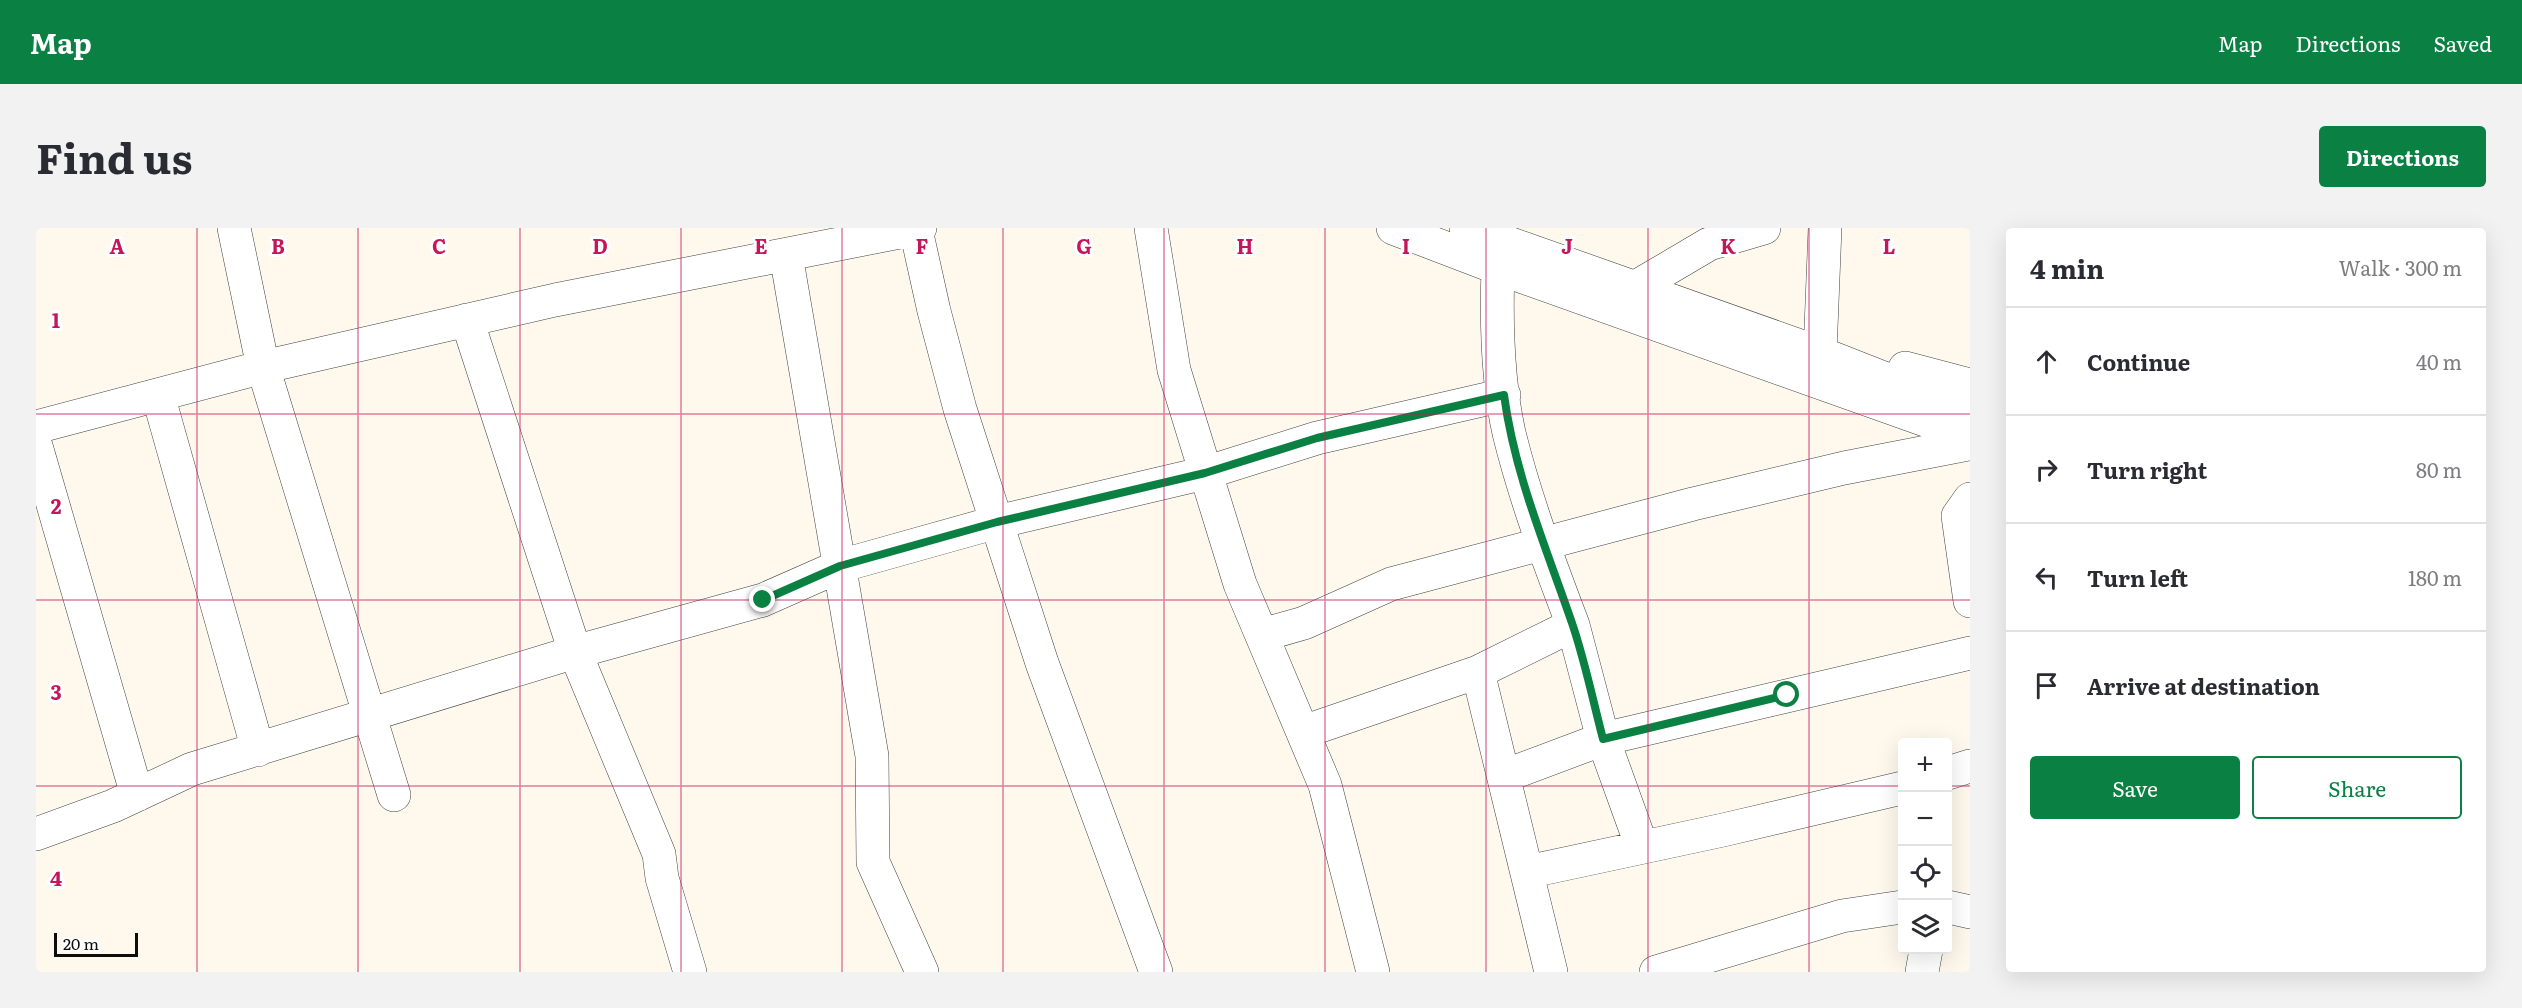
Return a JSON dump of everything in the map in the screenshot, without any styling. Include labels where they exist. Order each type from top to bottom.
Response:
[{"type":"street","points":[[234,228],[263,367],[394,795]]},
{"type":"street","points":[[1151,228],[1174,370],[1240,584],[1325,785],[1373,972]]},
{"type":"street","points":[[1393,228],[1498,268],[1968,426]]},
{"type":"street","points":[[1466,228],[1820,353],[1917,370],[1968,426]]},
{"type":"street","points":[[1636,287],[1705,236],[1764,228]]},
{"type":"street","points":[[1820,353],[1825,228]]},
{"type":"street","points":[[36,427],[263,367],[555,300],[918,229],[934,311],[960,409],[1042,663],[1156,972]]},
{"type":"street","points":[[786,255],[872,756],[873,862],[922,972]]},
{"type":"street","points":[[1498,268],[1496,327],[1509,432],[1542,545],[1573,625],[1603,739],[1642,847]]},
{"type":"street","points":[[467,320],[575,651],[659,854],[662,878],[690,972]]},
{"type":"street","points":[[158,395],[258,750]]},
{"type":"street","points":[[36,834],[137,795],[192,770],[575,651],[763,600],[840,566],[997,522],[1205,473],[1317,438],[1504,395]]},
{"type":"street","points":[[1262,635],[1304,622],[1391,584],[1693,504],[1833,471],[1968,426]]},
{"type":"street","points":[[36,446],[137,795]]},
{"type":"street","points":[[1970,499],[1958,516],[1970,601]]},
{"type":"street","points":[[1302,732],[1478,672],[1573,625]]},
{"type":"street","points":[[1504,776],[1603,739],[1970,653]]},
{"type":"street","points":[[1478,672],[1551,972]]},
{"type":"street","points":[[1952,771],[1970,766]]},
{"type":"street","points":[[1527,872],[1898,789]]},
{"type":"street","points":[[1952,907],[1970,912]]},
{"type":"street","points":[[1656,972],[1842,916],[1898,908]]},
{"type":"street","points":[[1923,972],[1925,954]]},
{"type":"route","points":[[763,600],[840,566],[997,522],[1205,473],[1317,438],[1504,395],[1509,432],[1542,545],[1573,625],[1603,739],[1787,695]]}]
